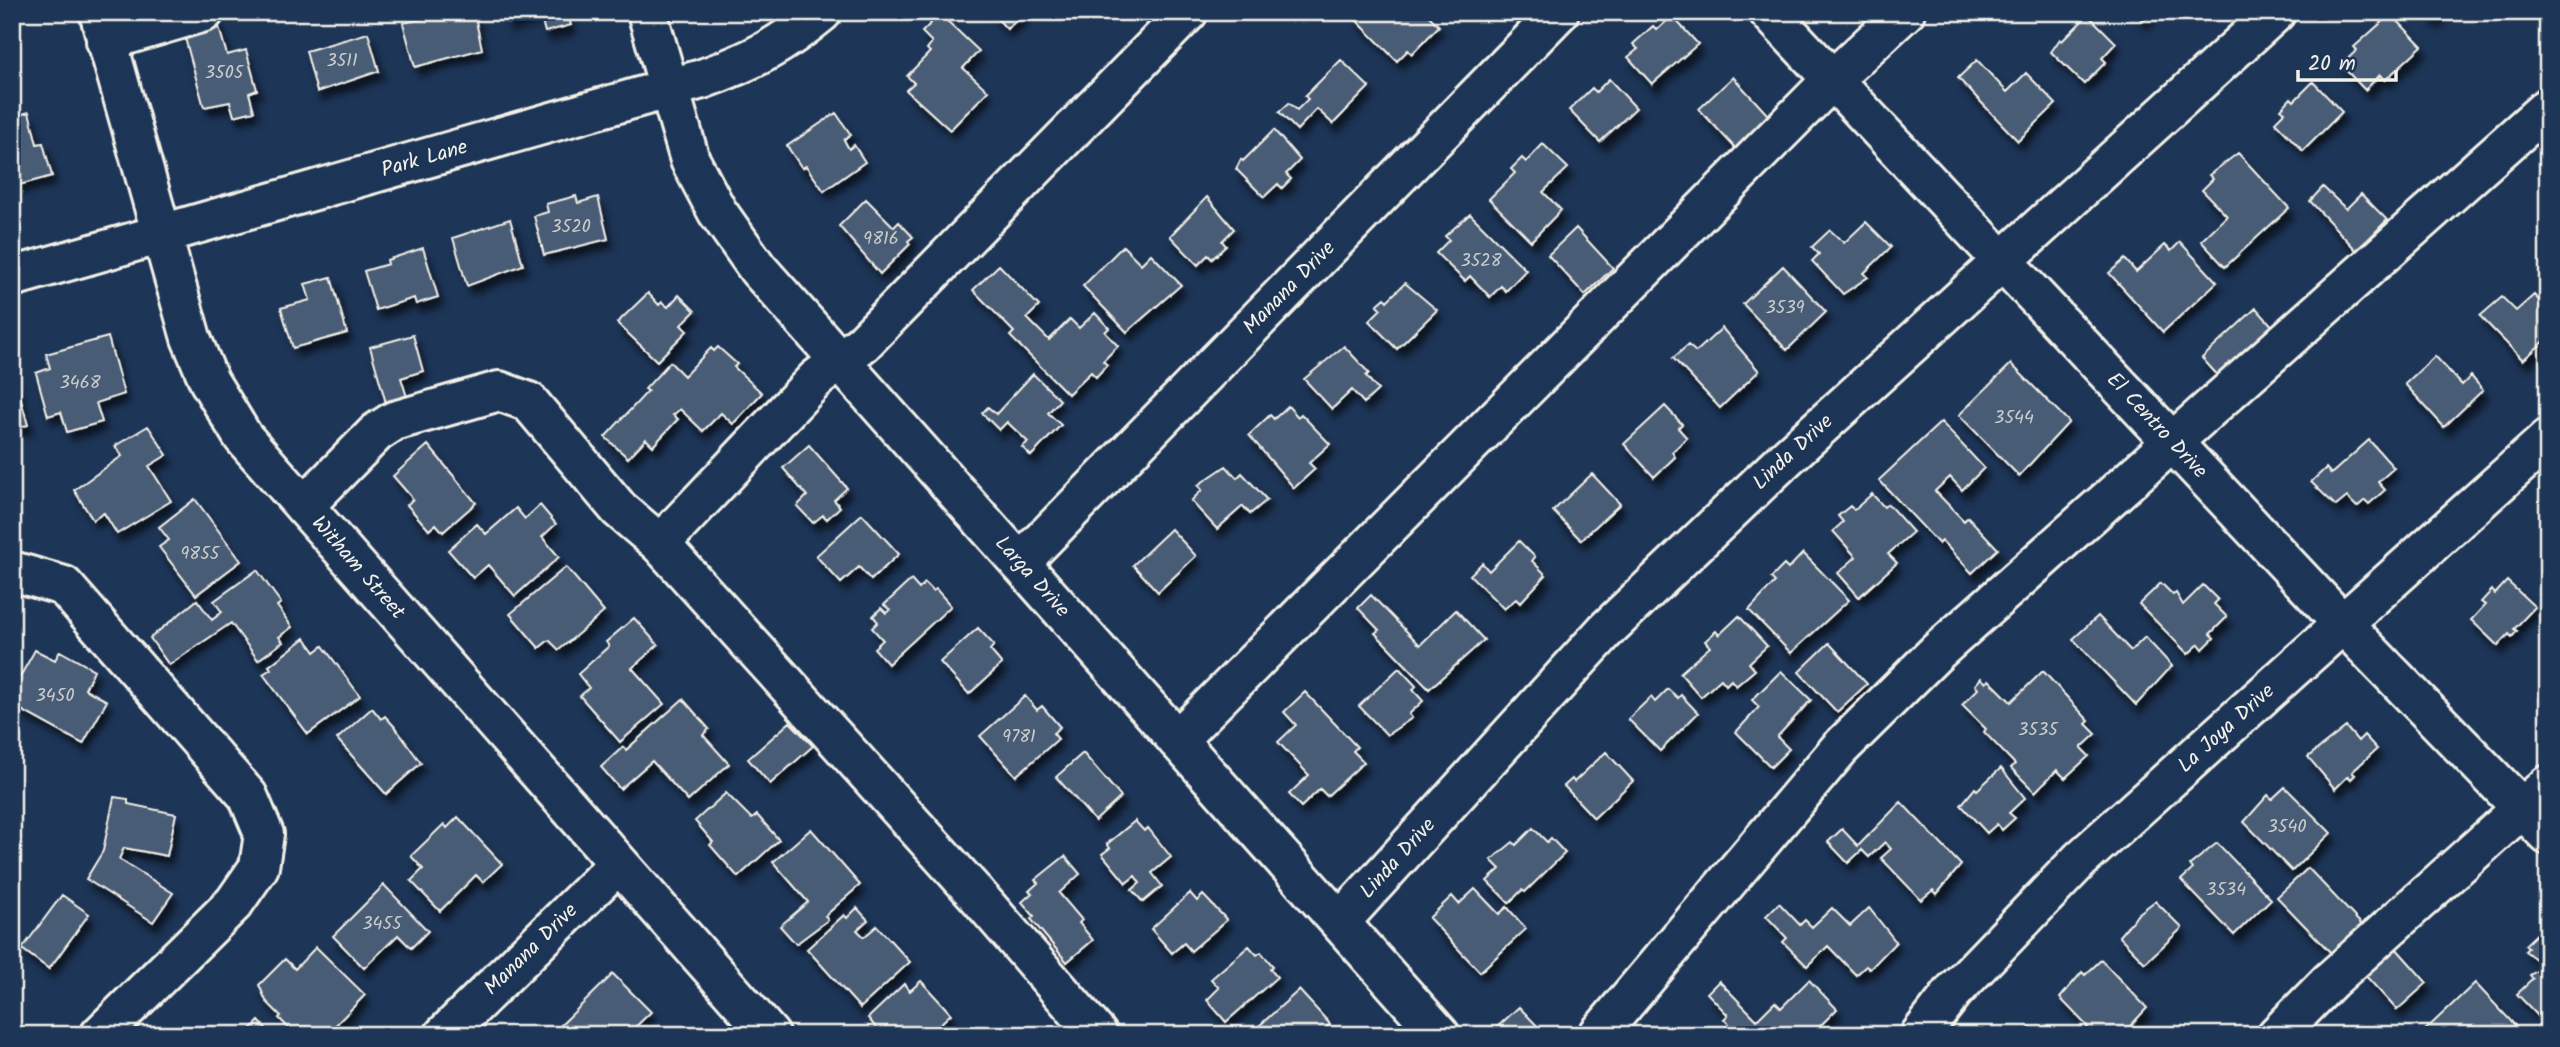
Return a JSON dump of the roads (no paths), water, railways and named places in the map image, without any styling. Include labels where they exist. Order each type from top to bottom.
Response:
[{"type":"street","points":[[102,27],[204,12]]},
{"type":"street","name":"Larga Drive","points":[[647,12],[690,160],[717,211],[758,269],[1440,1035]]},
{"type":"street","name":"Park Lane","points":[[12,277],[669,90],[754,60],[790,38],[822,12]]},
{"type":"street","points":[[660,544],[816,379],[863,344],[1188,12]]},
{"type":"street","name":"Manana Drive","points":[[1020,563],[1559,12]]},
{"type":"street","name":"El Centro Drive","points":[[1769,12],[2342,623],[2535,796],[2548,835]]},
{"type":"street","points":[[1177,740],[1833,79],[1905,12]]},
{"type":"street","name":"Linda Drive","points":[[1340,922],[1605,631],[1785,459],[2276,12]]},
{"type":"street","name":"Witham Street","points":[[102,27],[191,338],[209,381],[243,437],[770,1035]]},
{"type":"street","points":[[1598,1035],[1840,748],[1937,652],[2548,107]]},
{"type":"street","points":[[304,506],[377,432],[394,421],[499,391],[529,402],[619,509],[660,544],[977,895],[1098,1035]]},
{"type":"street","name":"La Joya Drive","points":[[1920,1035],[1954,991],[2081,859],[2548,439]]},
{"type":"street","points":[[12,571],[64,586],[248,796],[264,834],[259,867],[234,903],[100,1035]]},
{"type":"street","points":[[2277,1035],[2331,980],[2535,796]]},
{"type":"street","name":"Manana Drive","points":[[444,1035],[618,864]]}]
